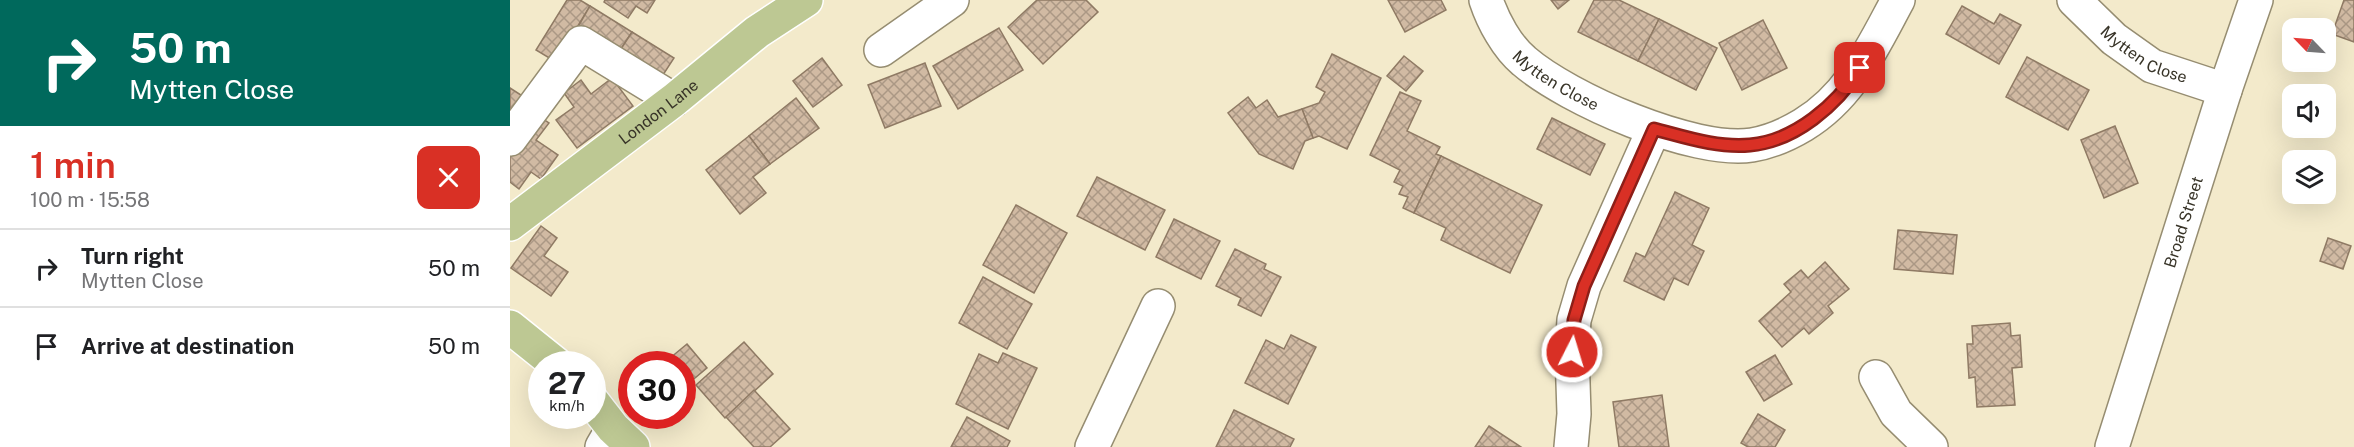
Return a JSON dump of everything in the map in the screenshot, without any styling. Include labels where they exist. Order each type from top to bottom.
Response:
[{"type":"main road","name":"London Lane","points":[[510,224],[674,100],[757,32],[806,0]]},
{"type":"main road","points":[[510,327],[540,351]]},
{"type":"main road","points":[[606,424],[616,440]]},
{"type":"street","points":[[881,50],[952,0]]},
{"type":"street","name":"Mytten Close","points":[[1486,0],[1510,45],[1523,60],[1570,92],[1654,129],[1708,143],[1750,145],[1785,135],[1802,126],[1836,101],[1850,84],[1898,0]]},
{"type":"street","name":"Mytten Close","points":[[2074,0],[2114,39],[2152,66],[2225,90]]},
{"type":"street","name":"Broad Street","points":[[2112,447],[2225,90],[2256,0]]},
{"type":"street","points":[[510,140],[581,43],[674,100]]},
{"type":"street","points":[[1571,447],[1574,414],[1572,352],[1574,320],[1584,286],[1654,129]]},
{"type":"street","points":[[1092,447],[1158,306]]},
{"type":"street","points":[[1876,377],[1896,413],[1931,447]]},
{"type":"building","points":[[567,0],[580,0],[590,6],[556,62],[536,50]]},
{"type":"building","points":[[605,0],[655,0],[647,13],[636,6],[628,18],[604,2]]},
{"type":"building","points":[[1037,0],[1086,0],[1098,12],[1043,64],[1008,27]]},
{"type":"building","points":[[1388,0],[1441,0],[1446,10],[1405,32]]},
{"type":"building","points":[[1551,0],[1569,0],[1558,9]]},
{"type":"building","points":[[1594,0],[1619,0],[1659,19],[1638,61],[1578,32]]},
{"type":"building","points":[[2344,0],[2354,0],[2354,42],[2336,35],[2336,23]]},
{"type":"building","points":[[590,6],[632,32],[619,52],[578,27]]},
{"type":"building","points":[[1962,6],[1994,24],[2000,14],[2021,25],[1999,64],[1946,34]]},
{"type":"building","points":[[1659,19],[1717,48],[1696,90],[1638,61]]},
{"type":"building","points":[[1763,20],[1787,68],[1742,90],[1719,43]]},
{"type":"building","points":[[999,28],[1023,70],[958,109],[933,66]]},
{"type":"building","points":[[632,32],[674,58],[661,78],[619,52]]},
{"type":"building","points":[[1332,54],[1381,78],[1347,149],[1319,136],[1313,138],[1302,109],[1319,103],[1325,92],[1316,87]]},
{"type":"building","points":[[1404,56],[1423,71],[1406,91],[1387,76]]},
{"type":"building","points":[[2027,57],[2089,90],[2068,130],[2006,97]]},
{"type":"building","points":[[822,58],[842,85],[813,107],[793,81]]},
{"type":"building","points":[[925,63],[941,106],[885,128],[868,85]]},
{"type":"building","points":[[612,78],[633,106],[577,148],[556,120],[574,107],[564,93],[581,80],[591,94]]},
{"type":"building","points":[[510,88],[524,97],[510,118]]},
{"type":"building","points":[[1400,92],[1421,101],[1407,131],[1440,147],[1436,154],[1441,156],[1414,213],[1403,208],[1408,197],[1399,194],[1403,186],[1394,182],[1400,170],[1370,155]]},
{"type":"building","points":[[1248,97],[1256,108],[1267,100],[1278,117],[1302,109],[1313,138],[1305,141],[1293,169],[1259,154],[1228,113]]},
{"type":"building","points":[[796,98],[819,128],[770,164],[749,136]]},
{"type":"building","points":[[537,115],[549,123],[536,140],[558,155],[541,179],[531,172],[519,189],[510,182],[510,154]]},
{"type":"building","points":[[1552,118],[1605,144],[1590,175],[1537,149]]},
{"type":"building","points":[[2115,126],[2138,183],[2104,198],[2081,140]]},
{"type":"building","points":[[749,136],[770,164],[753,177],[766,193],[740,214],[706,170]]},
{"type":"building","points":[[1441,156],[1542,205],[1510,273],[1441,240],[1446,228],[1414,213]]},
{"type":"building","points":[[1097,177],[1165,210],[1145,250],[1077,216]]},
{"type":"building","points":[[1675,192],[1709,208],[1692,245],[1704,251],[1688,285],[1674,278],[1664,300],[1624,281],[1636,253],[1645,257]]},
{"type":"building","points":[[1016,205],[1067,233],[1034,293],[983,265]]},
{"type":"building","points":[[1174,219],[1220,241],[1201,279],[1156,257]]},
{"type":"building","points":[[541,226],[557,238],[544,256],[568,272],[551,296],[511,268]]},
{"type":"building","points":[[1898,230],[1957,235],[1953,274],[1894,269]]},
{"type":"building","points":[[2328,238],[2351,246],[2343,269],[2320,261]]},
{"type":"building","points":[[1235,249],[1266,264],[1264,269],[1281,277],[1261,316],[1238,305],[1241,298],[1216,286]]},
{"type":"building","points":[[1825,262],[1849,289],[1828,306],[1833,313],[1809,334],[1804,328],[1782,347],[1759,321],[1791,292],[1784,284],[1801,270],[1808,278]]},
{"type":"building","points":[[983,277],[1032,304],[1007,349],[959,323]]},
{"type":"building","points":[[2010,323],[2011,336],[2020,335],[2022,367],[2012,368],[2015,405],[1977,407],[1975,377],[1969,378],[1967,344],[1973,344],[1972,326]]},
{"type":"building","points":[[1291,335],[1316,347],[1288,404],[1245,383],[1266,340],[1284,349]]},
{"type":"building","points":[[744,342],[773,374],[725,418],[696,385]]},
{"type":"building","points":[[687,344],[693,351],[679,351]]},
{"type":"building","points":[[1003,353],[1037,368],[1008,429],[956,404],[979,354],[998,363]]},
{"type":"building","points":[[696,355],[707,368],[696,377]]},
{"type":"building","points":[[1775,355],[1792,384],[1764,401],[1746,372]]},
{"type":"building","points":[[754,390],[790,429],[770,447],[754,447],[726,417]]},
{"type":"building","points":[[1662,395],[1669,447],[1619,447],[1613,402]]},
{"type":"building","points":[[1234,410],[1294,439],[1290,447],[1216,447]]},
{"type":"building","points":[[1758,414],[1785,430],[1775,447],[1748,447],[1741,443]]},
{"type":"building","points":[[967,417],[1010,441],[1007,447],[951,447]]},
{"type":"building","points":[[1489,426],[1521,447],[1475,447]]},
{"type":"route","points":[[1572,352],[1574,320],[1584,286],[1654,129],[1708,143],[1750,145],[1767,141],[1802,126],[1836,101],[1860,68]]}]
